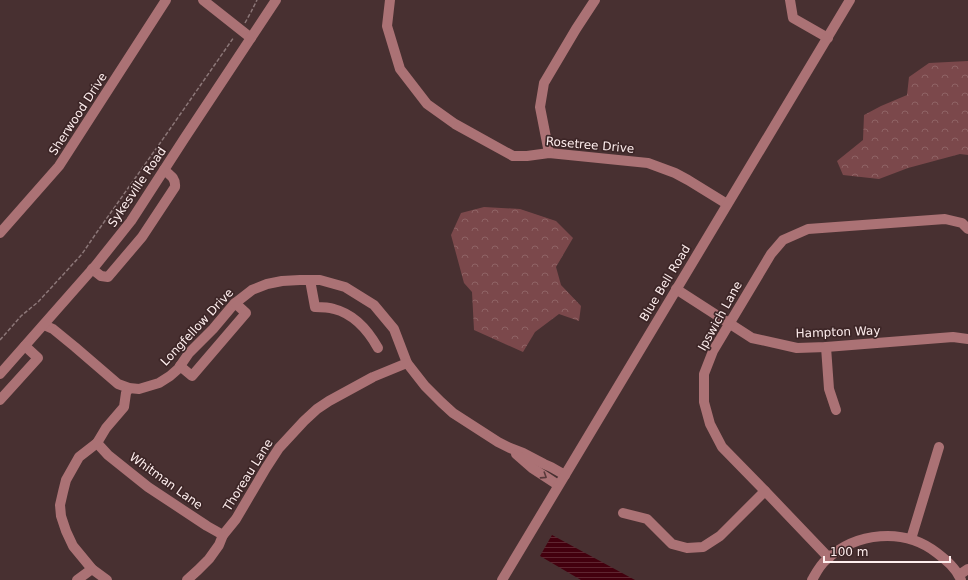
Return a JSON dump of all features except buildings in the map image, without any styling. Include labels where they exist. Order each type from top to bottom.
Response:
[{"type":"street","name":"Sherwood Drive","points":[[0,233],[60,166],[166,0]]},
{"type":"street","points":[[203,0],[251,38]]},
{"type":"street","name":"Sykesville Road","points":[[0,374],[92,269],[131,221],[276,0]]},
{"type":"street","name":"Rosetree Drive","points":[[390,0],[387,26],[400,69],[427,104],[455,124],[512,156],[527,156],[549,153],[648,163],[681,176],[727,204]]},
{"type":"street","points":[[549,153],[540,107],[544,83],[576,28],[595,0]]},
{"type":"street","points":[[790,0],[793,18],[828,38]]},
{"type":"street","name":"Blue Bell Road","points":[[502,580],[850,0]]},
{"type":"street","points":[[92,269],[101,276],[108,276],[142,237],[175,187],[175,182],[172,177],[164,170]]},
{"type":"street","name":"Ipswich Lane","points":[[829,558],[722,447],[710,424],[704,402],[704,374],[714,351],[730,323],[771,254],[783,240],[808,229],[945,219],[962,223],[968,229]]},
{"type":"street","points":[[310,280],[316,307],[334,309],[356,320],[370,335],[378,348]]},
{"type":"street","name":"Longfellow Drive","points":[[129,388],[139,389],[159,383],[170,376],[180,366],[189,353],[235,304],[252,290],[267,284],[282,281],[320,280],[345,286],[374,305],[394,329],[407,363],[425,386],[453,413],[510,448],[552,467],[565,475]]},
{"type":"street","name":"Hampton Way","points":[[676,289],[752,338],[797,348],[953,338],[968,340]]},
{"type":"street","points":[[180,366],[192,376],[246,314],[235,304]]},
{"type":"street","points":[[44,325],[53,329],[118,384],[129,388],[126,393],[124,407],[106,428],[97,443],[79,457],[66,480],[60,505],[60,516],[73,546],[84,562],[107,580]]},
{"type":"street","points":[[0,400],[38,358],[25,346]]},
{"type":"street","points":[[826,347],[829,389],[836,410]]},
{"type":"street","name":"Thoreau Lane","points":[[187,580],[209,559],[223,535],[236,519],[279,448],[317,408],[373,377],[407,363]]},
{"type":"street","name":"Whitman Lane","points":[[97,443],[108,455],[148,487],[223,535]]},
{"type":"street","points":[[911,539],[940,447]]},
{"type":"street","name":"Longfellow Drive","points":[[510,448],[532,468],[558,485]]},
{"type":"street","points":[[623,513],[647,519],[672,544],[687,548],[704,547],[720,536],[765,490]]},
{"type":"street","points":[[812,580],[825,561],[844,547],[862,539],[871,537],[886,536],[911,539],[930,547],[946,560],[960,577],[968,569]]},
{"type":"street","points":[[77,580],[92,569]]},
{"type":"path","points":[[0,340],[21,316],[38,302],[82,254],[233,37],[241,29],[256,0]]},
{"type":"green space","points":[[968,61],[968,155],[960,154],[908,168],[879,179],[843,175],[837,161],[863,140],[864,115],[907,95],[909,77],[929,63]]},
{"type":"green space","points":[[484,207],[520,209],[556,221],[573,238],[556,267],[561,285],[581,306],[579,321],[559,314],[535,332],[523,352],[474,330],[472,292],[464,283],[451,235],[461,213]]},
{"type":"shaded area","points":[[552,535],[635,580],[581,580],[540,556]]}]
